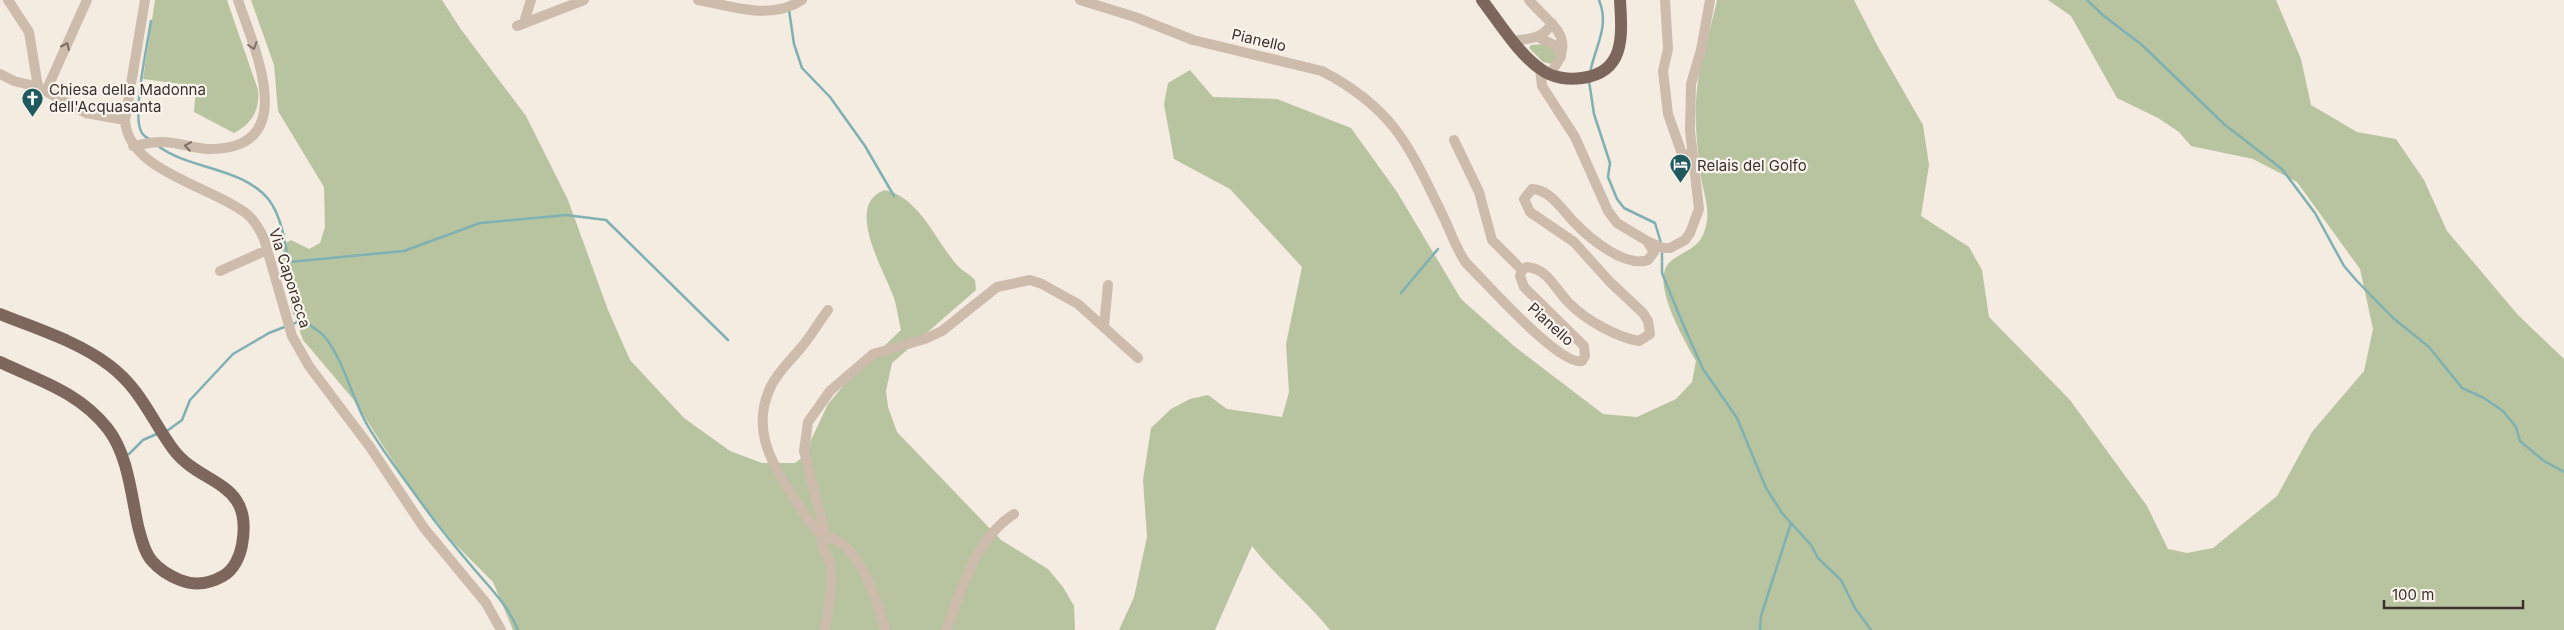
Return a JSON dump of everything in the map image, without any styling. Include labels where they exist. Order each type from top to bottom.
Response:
[{"type":"main road","points":[[1482,0],[1514,41],[1545,72],[1570,78],[1585,78],[1604,72],[1612,66],[1618,53],[1621,23],[1620,0]]},
{"type":"main road","points":[[0,314],[67,341],[109,365],[124,377],[142,397],[173,450],[181,459],[213,479],[232,495],[242,510],[244,536],[239,556],[227,574],[203,584],[187,582],[170,575],[151,560],[140,535],[128,476],[116,442],[108,429],[86,405],[73,396],[0,362]]},
{"type":"street","points":[[8,0],[28,32],[42,89]]},
{"type":"street","points":[[42,89],[87,0]]},
{"type":"street","points":[[145,0],[125,120],[125,131],[133,146],[160,142],[208,149],[233,146],[250,138],[262,126],[266,105],[264,80],[238,0]]},
{"type":"street","points":[[531,0],[520,24],[584,0]]},
{"type":"street","points":[[698,0],[763,12],[780,11],[802,0]]},
{"type":"street","name":"Pianello","points":[[1080,0],[1135,17],[1193,40],[1292,63],[1322,72],[1340,81],[1382,111],[1401,135],[1417,163],[1455,247],[1466,263],[1547,344],[1567,359],[1576,362],[1582,361],[1585,356],[1584,346],[1524,287],[1520,276],[1522,270],[1527,267],[1542,271],[1570,305],[1617,334],[1639,341],[1650,334],[1648,321],[1643,313],[1574,242],[1530,212],[1524,199],[1532,189],[1546,193],[1583,231],[1622,258],[1635,262],[1648,260],[1654,252],[1647,242]]},
{"type":"street","points":[[1530,0],[1552,23],[1562,37],[1561,56],[1545,72],[1542,86],[1575,137],[1608,211],[1617,223],[1647,242],[1663,248],[1670,248],[1685,240],[1690,233],[1699,209],[1690,131],[1691,84],[1701,50],[1710,0]]},
{"type":"street","points":[[1665,0],[1668,49],[1663,71],[1668,114],[1680,150],[1694,163]]},
{"type":"street","points":[[1540,38],[1548,31],[1552,23]]},
{"type":"street","points":[[1514,41],[1540,38],[1556,46],[1561,56]]},
{"type":"street","points":[[0,74],[14,81],[42,89],[86,113],[125,120]]},
{"type":"street","points":[[1454,140],[1479,192],[1492,240],[1522,270]]},
{"type":"street","name":"Via Caporacca","points":[[133,146],[153,163],[246,214],[258,227],[267,250],[292,336],[309,366],[370,447],[424,528],[486,603],[501,630]]},
{"type":"street","points":[[220,271],[267,250]]},
{"type":"street","points":[[825,630],[831,596],[830,561],[822,545],[825,538],[804,451],[808,422],[830,391],[873,354],[926,339],[942,331],[997,287],[1030,280],[1042,284],[1078,304],[1138,358]]},
{"type":"street","points":[[1104,326],[1108,285]]},
{"type":"street","points":[[828,310],[800,348],[779,372],[764,403],[762,417],[764,436],[772,463],[806,516],[825,538],[842,544],[863,570],[872,585],[885,630]]},
{"type":"street","points":[[946,630],[971,568],[989,534],[1014,514]]},
{"type":"green space","points":[[155,0],[227,0],[258,90],[258,104],[253,116],[246,125],[234,133],[194,112],[196,86],[143,79]]},
{"type":"green space","points":[[251,0],[442,0],[460,28],[526,116],[568,200],[608,310],[630,360],[684,418],[730,451],[762,463],[795,463],[803,457],[828,404],[845,384],[901,330],[894,297],[875,253],[867,222],[868,208],[873,197],[885,190],[897,194],[908,202],[926,221],[957,265],[975,280],[976,290],[892,363],[886,391],[888,407],[897,432],[1001,540],[1048,569],[1063,587],[1074,606],[1075,630],[513,630],[493,582],[455,544],[413,492],[353,399],[303,340],[292,311],[282,254],[284,244],[291,240],[309,249],[320,243],[325,227],[324,187],[278,111],[274,65]]},
{"type":"green space","points":[[1717,0],[1854,0],[1877,45],[1923,125],[1929,165],[1921,216],[1969,247],[1982,270],[1989,317],[2070,400],[2147,506],[2168,549],[2187,553],[2213,548],[2277,496],[2312,432],[2364,371],[2373,329],[2360,269],[2297,182],[2253,159],[2191,146],[2179,132],[2158,118],[2117,98],[2071,16],[2048,0],[2276,0],[2301,59],[2311,105],[2357,132],[2396,139],[2424,180],[2447,231],[2518,315],[2564,359],[2564,630],[1330,630],[1252,546],[1215,630],[1119,630],[1134,597],[1147,537],[1143,480],[1151,428],[1171,409],[1190,399],[1208,395],[1227,409],[1282,417],[1289,392],[1286,344],[1302,267],[1230,189],[1174,159],[1164,104],[1168,83],[1190,70],[1213,97],[1277,99],[1351,128],[1397,192],[1461,299],[1514,346],[1603,414],[1637,417],[1676,399],[1692,382],[1696,361],[1674,319],[1663,283],[1666,266],[1676,257],[1694,247],[1699,242],[1706,227],[1707,211],[1700,172],[1696,99],[1698,78]]},
{"type":"green space","points":[[1544,44],[1554,50],[1555,57],[1552,64],[1543,62],[1529,48],[1531,45]]},
{"type":"waterway","points":[[1590,73],[1602,28],[1603,19],[1599,0]]},
{"type":"waterway","points":[[2087,0],[2104,16],[2142,45],[2224,124],[2282,169],[2315,213],[2344,266],[2356,280],[2393,318],[2429,347],[2462,388],[2484,398],[2503,411],[2516,427],[2520,441],[2544,461],[2564,472]]},
{"type":"waterway","points":[[789,10],[794,44],[802,68],[830,97],[865,146],[894,196]]},
{"type":"waterway","points":[[149,139],[142,132],[138,110],[151,21]]},
{"type":"waterway","points":[[1589,81],[1594,114],[1610,163],[1608,177],[1617,199],[1624,208],[1655,223],[1661,243]]},
{"type":"waterway","points":[[158,146],[185,160],[245,181],[258,189],[269,200],[282,227],[294,293],[305,320],[323,335],[331,346],[342,366],[359,409],[383,450],[438,525],[490,587],[508,611],[518,630]]},
{"type":"waterway","points":[[289,262],[404,251],[480,223],[566,215],[606,220],[728,340]]},
{"type":"waterway","points":[[1401,293],[1438,249]]},
{"type":"waterway","points":[[1662,250],[1662,273],[1682,322],[1703,369],[1737,418],[1766,488],[1782,513],[1811,545],[1818,558],[1841,580],[1855,608],[1871,630]]},
{"type":"waterway","points":[[292,324],[305,320]]},
{"type":"waterway","points":[[167,431],[182,420],[190,400],[233,354],[269,333],[287,326]]},
{"type":"waterway","points":[[129,454],[143,440],[159,433]]},
{"type":"waterway","points":[[1760,630],[1761,616],[1791,523]]},
{"type":"place","name":"Chiesa della Madonna dell'Acquasanta","points":[[33,117]]},
{"type":"place","name":"Relais del Golfo","points":[[1681,184]]}]
